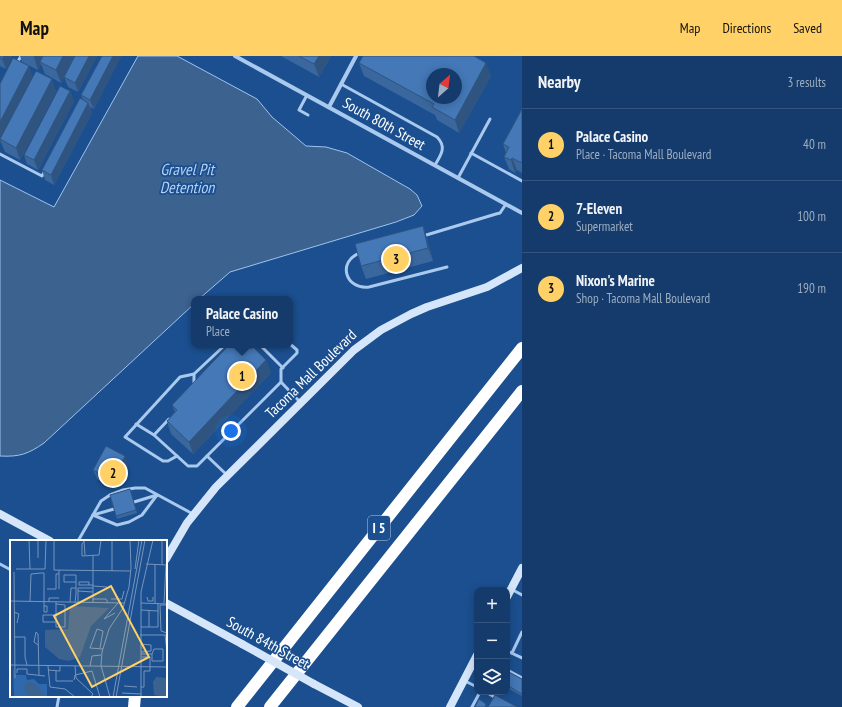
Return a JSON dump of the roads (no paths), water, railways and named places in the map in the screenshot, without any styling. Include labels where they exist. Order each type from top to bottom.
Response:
[{"type":"highway","name":"I 5","points":[[237,707],[522,349]]},
{"type":"highway","name":"I 5","points":[[270,707],[522,391]]},
{"type":"highway","points":[[134,707],[135,697]]},
{"type":"main road","name":"Tacoma Mall Boulevard","points":[[167,557],[193,514],[206,498],[350,353],[381,330],[406,316],[426,307],[487,287],[522,268]]},
{"type":"main road","points":[[0,514],[48,540]]},
{"type":"main road","points":[[511,589],[519,581],[522,568]]},
{"type":"main road","name":"South 84th Street","points":[[167,604],[358,707]]},
{"type":"main road","points":[[450,707],[475,659]]},
{"type":"street","name":"South 80th Street","points":[[235,56],[522,213]]},
{"type":"street","points":[[329,107],[356,56]]},
{"type":"lane","points":[[14,69],[20,56]]},
{"type":"lane","points":[[341,84],[437,137],[442,143],[443,148],[435,165]]},
{"type":"lane","points":[[307,95],[299,110],[308,116]]},
{"type":"lane","points":[[458,178],[490,119]]},
{"type":"lane","points":[[472,153],[522,181]]},
{"type":"lane","points":[[0,154],[42,176],[46,170]]},
{"type":"lane","points":[[415,238],[500,213],[506,204]]},
{"type":"lane","points":[[365,252],[354,256],[346,268],[350,281],[361,288],[447,267]]},
{"type":"lane","points":[[293,347],[297,350],[297,353],[281,369],[281,382],[300,402]]},
{"type":"lane","points":[[177,456],[168,461],[163,461],[125,437],[180,377],[194,374],[222,348]]},
{"type":"lane","points":[[263,348],[283,368]]},
{"type":"lane","points":[[194,374],[194,391]]},
{"type":"lane","points":[[136,424],[154,435],[188,466],[197,466],[281,382]]},
{"type":"lane","points":[[154,435],[170,418]]},
{"type":"lane","points":[[207,456],[228,475]]},
{"type":"lane","points":[[79,540],[101,500],[123,490],[145,488],[193,514]]},
{"type":"lane","points":[[134,502],[157,495]]},
{"type":"lane","points":[[93,514],[117,525],[129,522],[142,515],[157,495]]},
{"type":"lane","points":[[93,514],[114,508]]},
{"type":"lane","points":[[0,564],[10,569]]},
{"type":"lane","points":[[511,589],[522,595]]},
{"type":"lane","points":[[522,632],[512,653],[522,658]]},
{"type":"lane","points":[[510,672],[522,678]]},
{"type":"lane","points":[[464,680],[474,686]]},
{"type":"lane","points":[[472,707],[478,695]]},
{"type":"lane","points":[[492,695],[501,700]]},
{"type":"lane","points":[[57,707],[59,697]]},
{"type":"water","name":"Gravel Pit Detention","points":[[138,56],[177,56],[257,99],[272,117],[306,146],[326,147],[347,153],[410,189],[417,195],[422,206],[414,215],[396,222],[230,272],[202,296],[191,296],[191,307],[44,443],[24,454],[0,456],[0,180],[54,207]]},
{"type":"place","name":"Nixon's Marine","points":[[396,259]]},
{"type":"place","name":"Palace Casino","points":[[242,376]]},
{"type":"place","name":"7-Eleven","points":[[113,473]]}]
